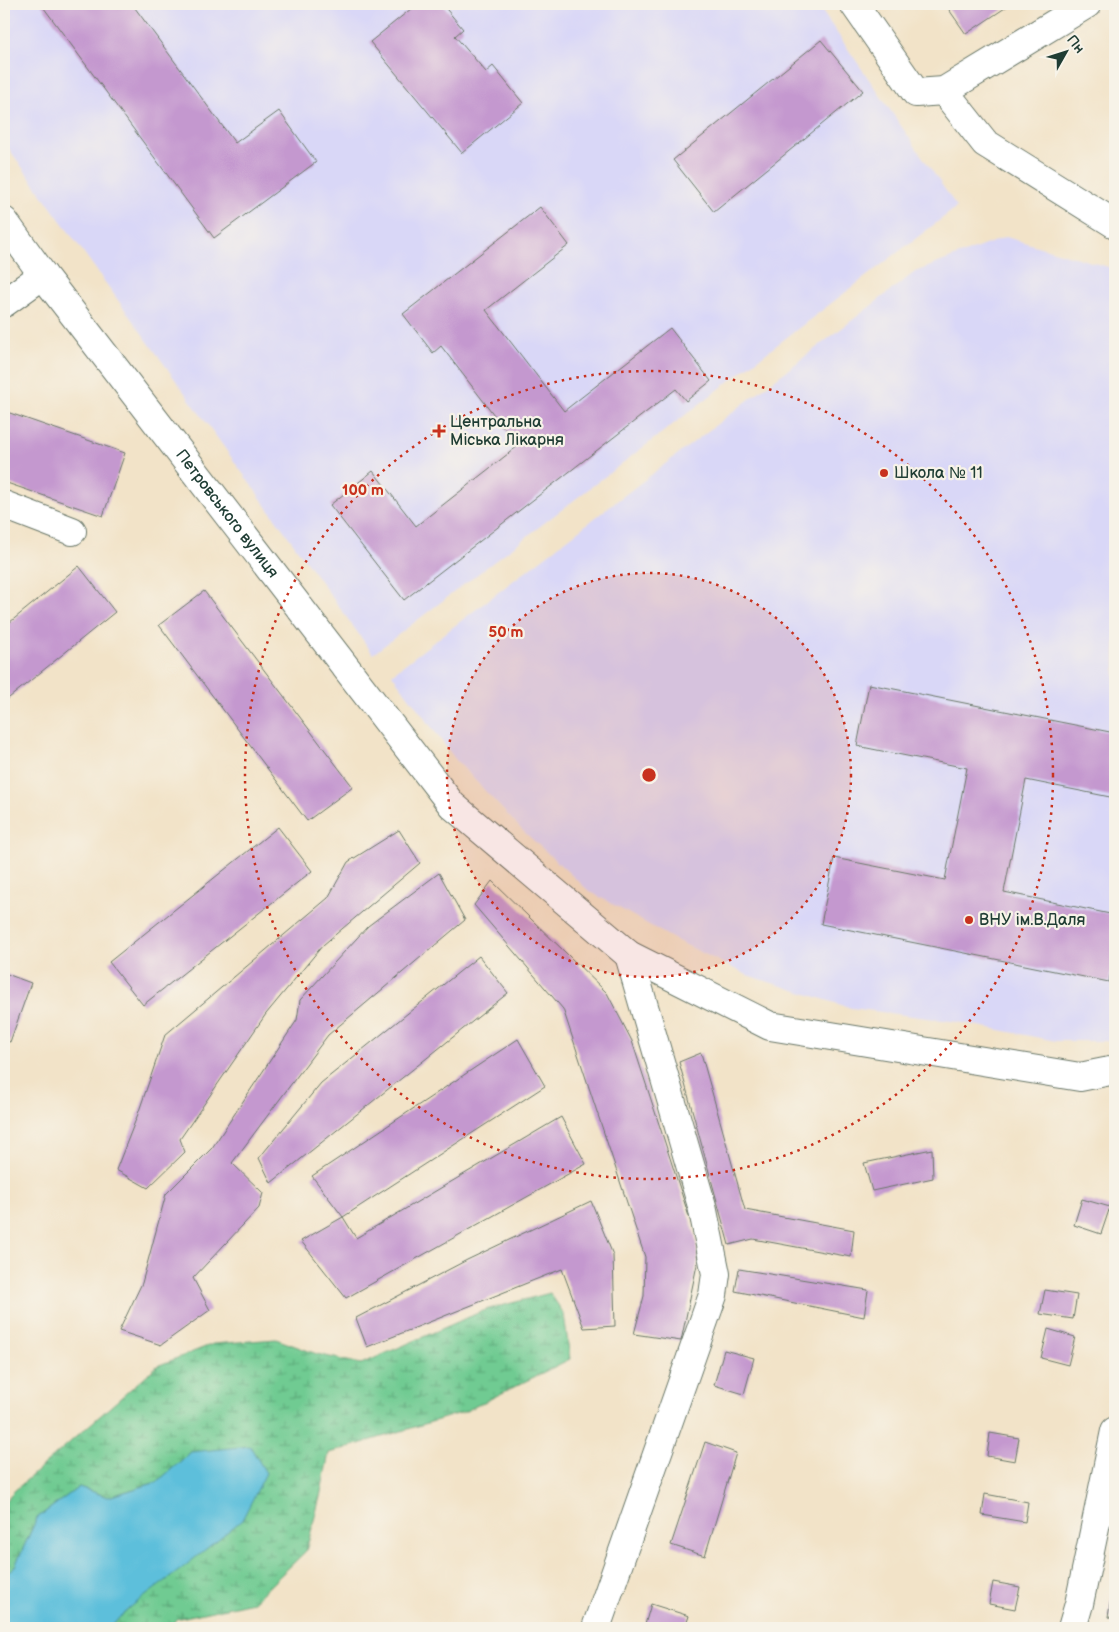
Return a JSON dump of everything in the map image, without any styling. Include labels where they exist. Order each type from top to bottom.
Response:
[{"type":"street","points":[[854,4],[916,93],[944,91],[1069,8]]},
{"type":"street","points":[[944,91],[985,143],[1115,224]]},
{"type":"street","name":"Петровського вулиця","points":[[4,220],[43,275],[452,806],[629,956],[770,1026],[1080,1078],[1115,1070]]},
{"type":"street","points":[[4,303],[43,275]]},
{"type":"street","points":[[4,505],[72,531]]},
{"type":"street","points":[[596,1628],[713,1295],[716,1274],[702,1206],[629,956]]},
{"type":"street","points":[[1072,1628],[1079,1604],[1115,1431]]},
{"type":"shaded area","name":"Центральна Міська Лікарня","points":[[4,4],[817,4],[957,207],[373,654],[4,142]]},
{"type":"shaded area","name":"Школа № 11","points":[[1006,237],[1115,269],[1115,1041],[1056,1041],[958,1022],[851,1008],[747,975],[674,939],[589,891],[521,829],[456,760],[392,674],[915,272]]},
{"type":"green space","points":[[550,1293],[564,1314],[570,1359],[464,1412],[329,1453],[306,1551],[253,1602],[176,1619],[170,1628],[108,1628],[132,1606],[191,1452],[157,1482],[108,1497],[79,1487],[37,1518],[15,1566],[4,1575],[4,1502],[157,1366],[213,1344],[276,1339],[317,1354],[361,1364],[485,1310]]},
{"type":"water","points":[[250,1446],[266,1473],[242,1520],[132,1606],[108,1628],[4,1628],[4,1575],[15,1566],[37,1518],[79,1487],[108,1497],[157,1482],[191,1452]]},
{"type":"building","points":[[41,4],[132,4],[235,143],[279,111],[316,162],[214,238]]},
{"type":"building","points":[[417,4],[442,4],[463,29],[455,36],[486,72],[493,66],[523,103],[462,153],[370,42]]},
{"type":"building","points":[[945,4],[1011,4],[966,34]]},
{"type":"building","points":[[821,40],[863,91],[714,212],[673,160]]},
{"type":"building","points":[[540,207],[569,245],[486,310],[564,411],[670,328],[711,381],[686,401],[676,389],[404,600],[330,505],[373,471],[416,526],[518,446],[441,346],[433,353],[403,314]]},
{"type":"building","points":[[4,411],[125,453],[103,516],[4,482]]},
{"type":"building","points":[[79,566],[115,612],[4,702],[4,627]]},
{"type":"building","points":[[204,591],[353,787],[307,821],[159,625]]},
{"type":"building","points":[[869,684],[1115,733],[1115,798],[1026,780],[1004,892],[1115,915],[1115,949],[1109,982],[821,924],[834,858],[945,880],[967,768],[857,746]]},
{"type":"building","points":[[278,827],[312,871],[143,1005],[109,962]]},
{"type":"building","points":[[399,830],[420,863],[323,945],[266,1014],[180,1139],[185,1152],[148,1188],[116,1170],[138,1114],[165,1035],[328,898],[348,862]]},
{"type":"building","points":[[439,873],[465,920],[328,1035],[232,1163],[263,1193],[259,1208],[193,1278],[210,1310],[161,1345],[119,1331],[142,1283],[166,1194],[212,1148],[297,1020],[300,1000],[368,926]]},
{"type":"building","points":[[492,881],[607,993],[632,1041],[695,1235],[698,1260],[681,1341],[634,1334],[644,1296],[645,1257],[563,1009],[474,905]]},
{"type":"building","points":[[479,956],[508,993],[271,1183],[259,1158],[321,1083]]},
{"type":"building","points":[[4,973],[31,983],[10,1042],[4,1040]]},
{"type":"building","points":[[518,1039],[545,1086],[343,1217],[312,1176]]},
{"type":"building","points":[[701,1053],[745,1210],[854,1230],[851,1257],[753,1239],[729,1245],[679,1062]]},
{"type":"building","points":[[561,1117],[586,1164],[346,1298],[301,1241],[343,1217],[356,1238]]},
{"type":"building","points":[[932,1149],[933,1178],[872,1191],[864,1163]]},
{"type":"building","points":[[1082,1199],[1110,1207],[1101,1234],[1074,1225]]},
{"type":"building","points":[[591,1201],[613,1255],[615,1326],[584,1328],[562,1269],[367,1347],[356,1318],[467,1260]]},
{"type":"building","points":[[739,1269],[868,1290],[864,1317],[735,1291]]},
{"type":"building","points":[[1045,1290],[1077,1295],[1073,1319],[1040,1314]]},
{"type":"building","points":[[1048,1329],[1075,1337],[1068,1365],[1041,1358]]},
{"type":"building","points":[[724,1350],[754,1358],[744,1394],[714,1385]]},
{"type":"building","points":[[990,1433],[1019,1438],[1015,1461],[987,1456]]},
{"type":"building","points":[[705,1442],[736,1453],[705,1556],[671,1545]]},
{"type":"building","points":[[985,1494],[1028,1502],[1025,1522],[982,1515]]},
{"type":"building","points":[[993,1582],[1020,1587],[1015,1609],[989,1604]]},
{"type":"building","points":[[1112,1592],[1115,1593],[1115,1618],[1108,1617]]},
{"type":"building","points":[[651,1604],[689,1616],[685,1628],[644,1628]]},
{"type":"place","name":"Центральна Міська Лікарня","points":[[439,431]]},
{"type":"place","name":"Школа № 11","points":[[884,473]]},
{"type":"place","name":"ВНУ ім.В.Даля","points":[[969,920]]}]
